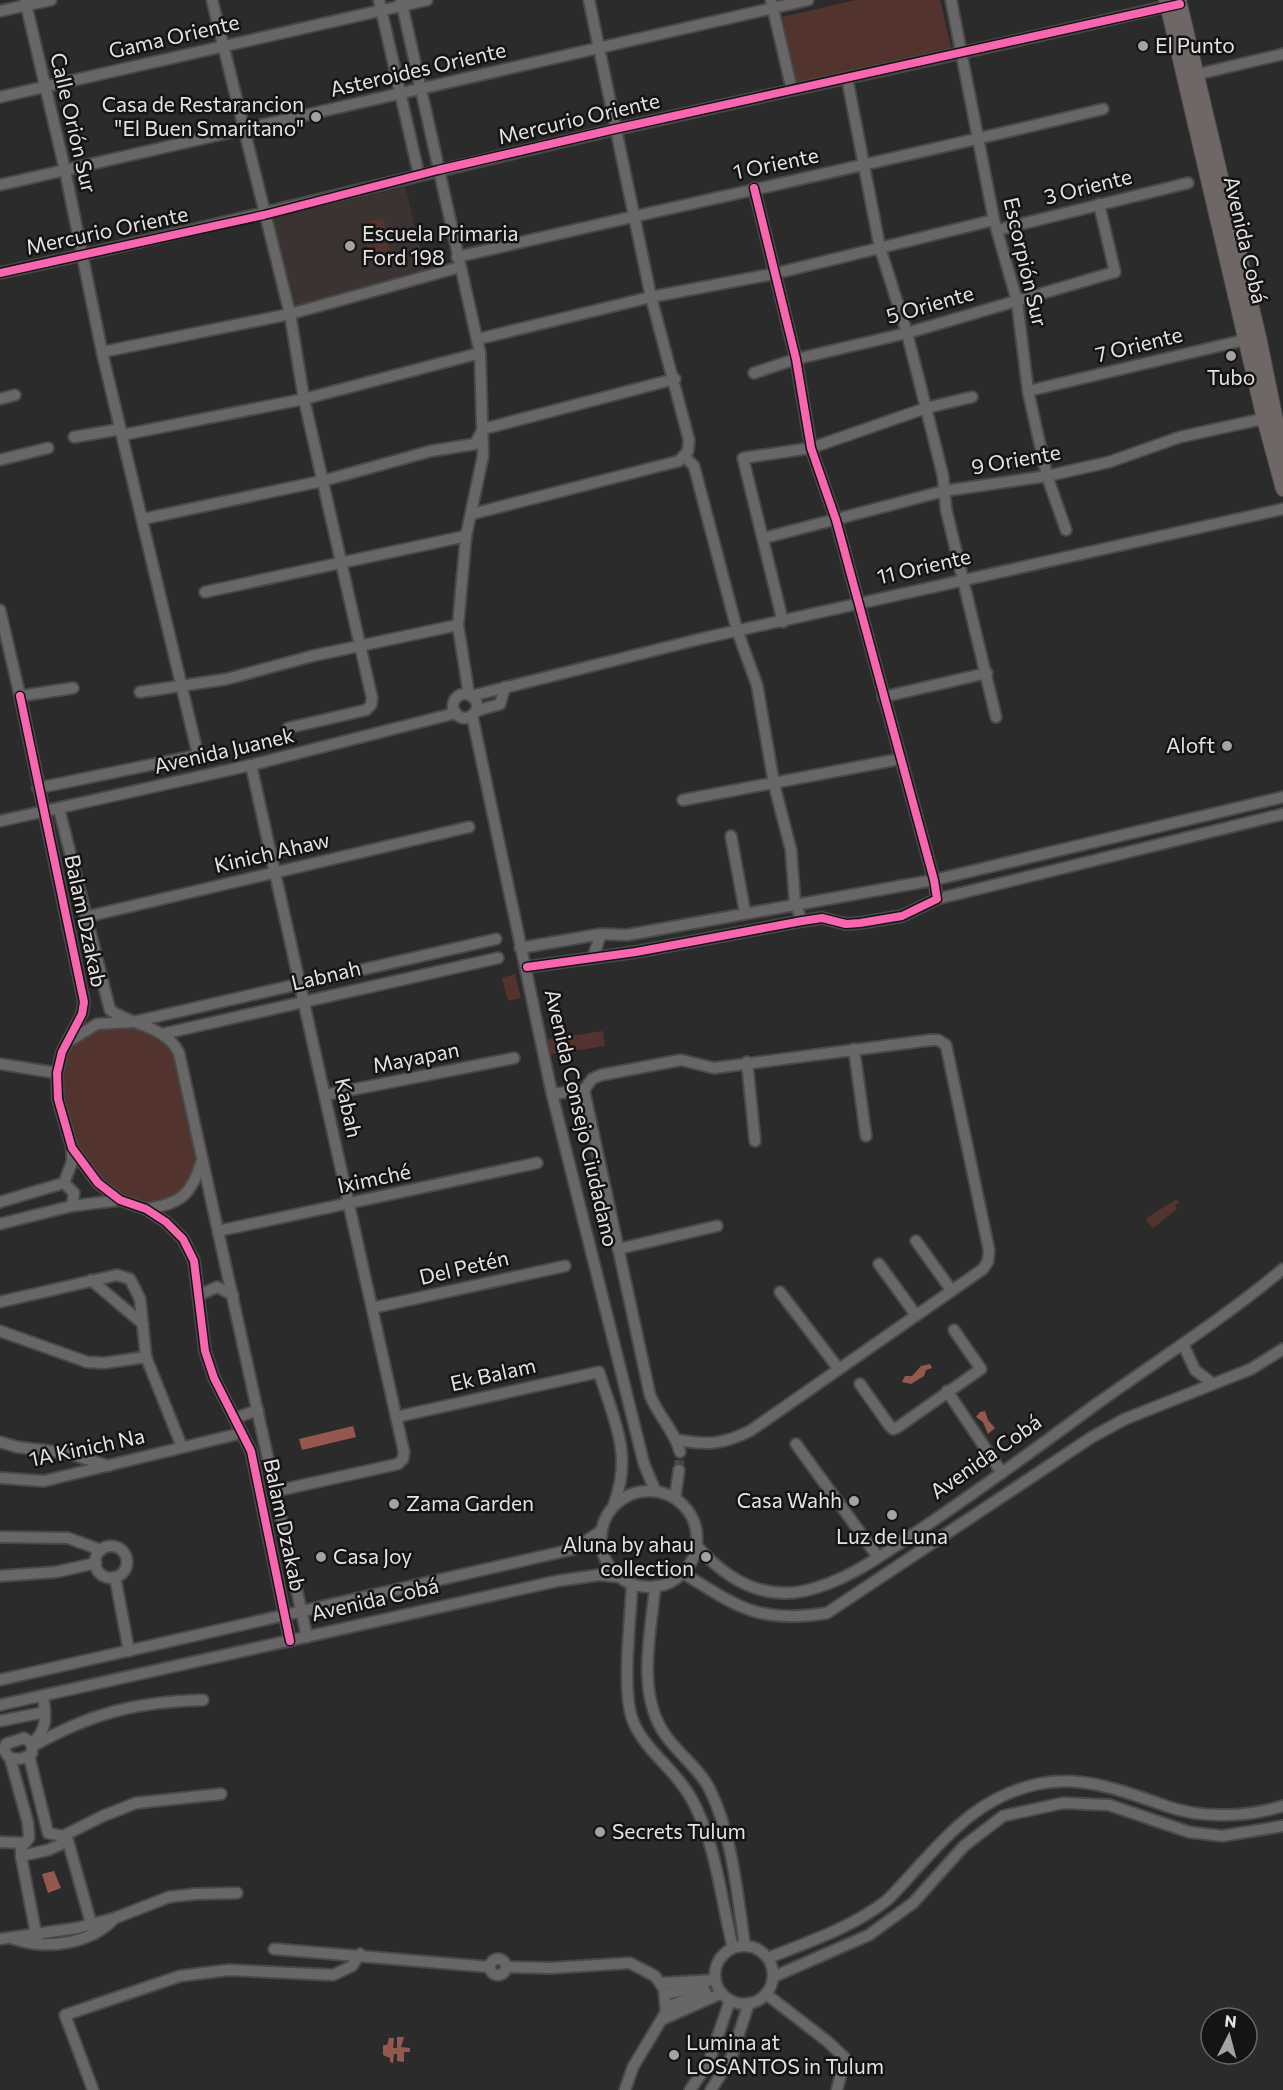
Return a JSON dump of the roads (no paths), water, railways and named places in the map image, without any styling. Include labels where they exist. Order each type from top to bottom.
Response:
[{"type":"main road","name":"Avenida Cobá","points":[[1173,3],[1253,338],[1283,489]]},
{"type":"main road","name":"Avenida Cobá","points":[[1269,418],[1283,455]]},
{"type":"street","points":[[0,11],[26,3],[51,0]]},
{"type":"street","points":[[212,0],[290,314],[304,399],[372,698],[369,709],[288,728]]},
{"type":"street","name":"Gama Oriente","points":[[0,97],[224,45],[380,5],[427,0]]},
{"type":"street","points":[[472,514],[680,461],[685,457],[689,440],[675,379],[651,297],[636,216],[615,129],[589,0]]},
{"type":"street","name":"Asteroides Oriente","points":[[0,185],[243,128],[422,90],[772,4],[808,0]]},
{"type":"street","name":"Escorpión Sur","points":[[951,0],[996,225],[1017,301],[1028,391],[1047,476],[1066,530]]},
{"type":"street","name":"Calle Orión Sur","points":[[26,3],[65,170],[102,352],[183,684],[198,755],[38,788]]},
{"type":"street","points":[[402,3],[480,353],[483,456],[466,536],[458,625],[470,695],[476,703],[474,713]]},
{"type":"street","name":"Mercurio Oriente","points":[[0,273],[264,215],[438,170],[1173,3]]},
{"type":"street","points":[[772,4],[792,90]]},
{"type":"street","points":[[380,5],[419,175]]},
{"type":"street","points":[[1191,75],[1283,54]]},
{"type":"street","points":[[847,78],[880,248],[907,333],[926,408],[996,717]]},
{"type":"street","name":"1 Oriente","points":[[102,352],[290,314],[458,262],[636,216],[754,188],[863,166],[1103,109]]},
{"type":"street","name":"3 Oriente","points":[[478,339],[651,297],[774,274],[880,248],[1099,204],[1188,183]]},
{"type":"street","points":[[754,188],[796,359],[811,448],[836,520],[934,880],[937,899]]},
{"type":"street","name":"5 Oriente","points":[[754,373],[796,359],[907,333],[1115,272],[1099,204]]},
{"type":"street","name":"7 Oriente","points":[[1028,391],[1253,338]]},
{"type":"street","points":[[74,437],[122,432],[304,399],[480,353]]},
{"type":"street","points":[[143,519],[322,481],[430,451],[475,444],[483,429],[675,379]]},
{"type":"street","points":[[0,399],[15,395]]},
{"type":"street","points":[[783,621],[743,458],[811,448],[926,408],[972,397]]},
{"type":"street","name":"9 Oriente","points":[[764,538],[944,491],[1047,476],[1108,462],[1180,437],[1269,418]]},
{"type":"street","points":[[0,460],[48,448]]},
{"type":"street","points":[[685,457],[694,466],[737,630],[757,685],[774,784],[791,850],[795,903],[802,921]]},
{"type":"street","name":"11 Oriente","points":[[470,695],[963,578],[1283,509]]},
{"type":"street","points":[[205,592],[466,536]]},
{"type":"street","name":"Balam Dzakab","points":[[0,610],[84,1002],[82,1014],[62,1052],[57,1073],[58,1099],[72,1148],[98,1182],[120,1200],[146,1209],[166,1222],[183,1239],[194,1262],[205,1351],[214,1378],[250,1451],[290,1641]]},
{"type":"street","points":[[140,692],[227,679],[360,645],[458,625]]},
{"type":"street","points":[[883,697],[987,674]]},
{"type":"street","points":[[470,695],[461,695],[455,699],[453,706],[456,713],[463,717],[500,704],[505,687]]},
{"type":"street","points":[[20,696],[73,688]]},
{"type":"street","name":"Avenida Juanek","points":[[0,821],[251,765],[456,713]]},
{"type":"street","name":"Avenida Consejo Ciudadano","points":[[474,713],[520,948],[527,967],[552,1094],[644,1464],[655,1490]]},
{"type":"street","points":[[682,800],[900,759]]},
{"type":"street","name":"Kabah","points":[[251,765],[350,1205],[403,1459],[398,1464],[276,1491]]},
{"type":"street","points":[[520,948],[601,934],[627,935],[698,920],[934,880],[1283,797]]},
{"type":"street","points":[[59,809],[110,1010],[162,1034],[174,1042],[179,1053],[201,1162],[233,1295],[307,1637]]},
{"type":"street","points":[[527,967],[636,952],[822,918],[846,924],[902,916],[937,899],[1283,814]]},
{"type":"street","name":"Kinich Ahaw","points":[[85,917],[469,827]]},
{"type":"street","points":[[731,836],[745,912]]},
{"type":"street","points":[[1063,849],[1068,866]]},
{"type":"street","points":[[822,918],[826,899]]},
{"type":"street","points":[[698,920],[700,940]]},
{"type":"street","points":[[593,957],[601,934]]},
{"type":"street","points":[[627,935],[636,952]]},
{"type":"street","points":[[68,1041],[98,1024],[133,1022],[300,981],[496,939]]},
{"type":"street","name":"Labnah","points":[[162,1034],[498,958]]},
{"type":"street","points":[[552,1094],[584,1090],[592,1079],[601,1075],[681,1060],[714,1068],[932,1040],[938,1040],[946,1045],[989,1250],[988,1261],[983,1269],[750,1431],[728,1442],[705,1444],[677,1440]]},
{"type":"street","points":[[854,1049],[866,1136]]},
{"type":"street","name":"Mayapan","points":[[325,1095],[514,1058]]},
{"type":"street","points":[[747,1062],[755,1141]]},
{"type":"street","points":[[0,1064],[57,1073]]},
{"type":"street","points":[[584,1090],[650,1395],[654,1407],[677,1440],[680,1452]]},
{"type":"street","points":[[64,1183],[72,1162],[72,1148]]},
{"type":"street","points":[[146,1209],[167,1206],[180,1200],[197,1176],[201,1162]]},
{"type":"street","name":"Iximché","points":[[218,1232],[537,1163]]},
{"type":"street","points":[[0,1202],[64,1183]]},
{"type":"street","points":[[64,1183],[74,1193],[72,1206]]},
{"type":"street","points":[[0,1224],[72,1206],[120,1200]]},
{"type":"street","points":[[618,1250],[717,1226]]},
{"type":"street","points":[[916,1241],[952,1291]]},
{"type":"street","points":[[879,1264],[916,1315]]},
{"type":"street","name":"Del Petén","points":[[372,1308],[565,1266]]},
{"type":"street","name":"Avenida Cobá","points":[[697,1546],[710,1561],[751,1588],[776,1593],[802,1591],[835,1583],[878,1557],[1002,1473],[1232,1311],[1283,1269]]},
{"type":"street","name":"1A Kinich Na","points":[[0,1302],[117,1275],[130,1279],[140,1299],[146,1357],[182,1447]]},
{"type":"street","points":[[91,1280],[143,1324]]},
{"type":"street","points":[[199,1295],[217,1287],[233,1295]]},
{"type":"street","points":[[780,1292],[838,1368]]},
{"type":"street","points":[[860,1384],[893,1429],[981,1369],[954,1330]]},
{"type":"street","points":[[0,1331],[87,1362],[104,1364],[146,1357]]},
{"type":"street","points":[[1183,1344],[1195,1370],[1213,1384]]},
{"type":"street","name":"Avenida Cobá","points":[[683,1573],[741,1609],[770,1616],[801,1617],[827,1613],[1092,1437],[1125,1419],[1251,1369],[1283,1349]]},
{"type":"street","name":"Ek Balam","points":[[396,1417],[599,1372],[624,1455],[622,1485],[614,1504]]},
{"type":"street","points":[[946,1391],[1002,1473]]},
{"type":"street","points":[[235,1418],[258,1410]]},
{"type":"street","name":"1A Kinich Na","points":[[0,1478],[44,1481],[242,1433]]},
{"type":"street","points":[[0,1442],[17,1447],[67,1453],[108,1466]]},
{"type":"street","points":[[796,1444],[878,1557]]},
{"type":"street","points":[[675,1498],[679,1470]]},
{"type":"street","points":[[655,1490],[675,1498],[691,1514],[698,1535],[697,1546],[690,1565],[675,1580],[655,1587],[632,1584],[620,1577],[604,1557],[601,1531],[606,1516],[614,1504],[633,1493],[655,1490]]},
{"type":"street","name":"Avenida Cobá","points":[[0,1680],[574,1549],[601,1531]]},
{"type":"street","points":[[0,1537],[68,1538],[101,1550],[114,1546],[126,1557],[125,1569],[115,1577],[104,1575],[96,1563]]},
{"type":"street","points":[[96,1563],[101,1550]]},
{"type":"street","points":[[0,1576],[56,1572],[96,1563]]},
{"type":"street","name":"Avenida Cobá","points":[[1,1705],[574,1577],[599,1575],[620,1577]]},
{"type":"street","points":[[115,1577],[129,1651]]},
{"type":"street","points":[[632,1584],[628,1675],[633,1720],[644,1739],[682,1781],[693,1801],[709,1844],[733,1948]]},
{"type":"street","points":[[655,1587],[648,1672],[651,1703],[662,1731],[711,1791],[731,1858],[745,1946]]},
{"type":"street","points":[[5,1749],[29,1746],[43,1732],[45,1712],[43,1696]]},
{"type":"street","points":[[5,1749],[29,1746],[69,1726],[135,1705],[203,1700]]},
{"type":"street","points":[[16,1701],[29,1746],[48,1833]]},
{"type":"street","points":[[1,1705],[5,1749],[28,1823],[21,1856],[37,1940]]},
{"type":"street","points":[[3,1720],[45,1712]]},
{"type":"street","points":[[768,1958],[824,1937],[868,1914],[889,1898],[973,1811],[1000,1797],[1039,1784],[1078,1782],[1113,1787],[1168,1807],[1216,1815],[1265,1812],[1283,1806]]},
{"type":"street","points":[[21,1856],[48,1850],[103,1816],[136,1803],[221,1794]]},
{"type":"street","points":[[773,1977],[868,1935],[913,1903],[964,1846],[1003,1816],[1063,1803],[1109,1805],[1189,1832],[1222,1836],[1283,1826]]},
{"type":"street","points":[[0,1842],[26,1840],[48,1833],[66,1839]]},
{"type":"street","points":[[66,1839],[92,1929]]},
{"type":"street","points":[[6,1939],[37,1940],[92,1929],[169,1897],[195,1893],[237,1893]]},
{"type":"street","points":[[690,2090],[709,2062],[720,1989],[718,1961],[733,1948],[745,1946],[758,1950],[768,1958],[773,1977],[766,1994],[749,2003],[731,2058],[711,2090]]},
{"type":"street","points":[[274,1949],[360,1954],[490,1967],[493,1974],[499,1975],[506,1967],[550,1968],[630,1963],[655,1976],[663,1989],[666,2007],[663,2019],[633,2067],[625,2090]]},
{"type":"street","points":[[93,2090],[65,2015],[180,1976],[229,1970],[333,1975],[344,1972],[352,1966],[360,1954]]},
{"type":"street","points":[[663,1989],[720,1989],[749,2003]]},
{"type":"street","points":[[666,2007],[720,1989]]},
{"type":"street","points":[[663,2019],[720,1989]]},
{"type":"street","points":[[766,1994],[827,2041],[845,2058],[837,2090]]},
{"type":"tunnel","points":[[679,1470],[680,1452]]},
{"type":"place","name":"El Punto","points":[[1143,46]]},
{"type":"place","name":"Casa de Restarancion \"El Buen Smaritano\"","points":[[316,117]]},
{"type":"place","name":"Escuela Primaria Ford 198","points":[[350,246]]},
{"type":"place","name":"Tubo","points":[[1231,356]]},
{"type":"place","name":"Aloft","points":[[1227,746]]},
{"type":"place","name":"Casa Wahh","points":[[854,1501]]},
{"type":"place","name":"Zama Garden","points":[[394,1504]]},
{"type":"place","name":"Luz de Luna","points":[[892,1515]]},
{"type":"place","name":"Casa Joy","points":[[321,1557]]},
{"type":"place","name":"Aluna by ahau collection","points":[[706,1557]]},
{"type":"place","name":"Secrets Tulum","points":[[600,1832]]},
{"type":"place","name":"Lumina at LOSANTOS in Tulum","points":[[674,2055]]}]
